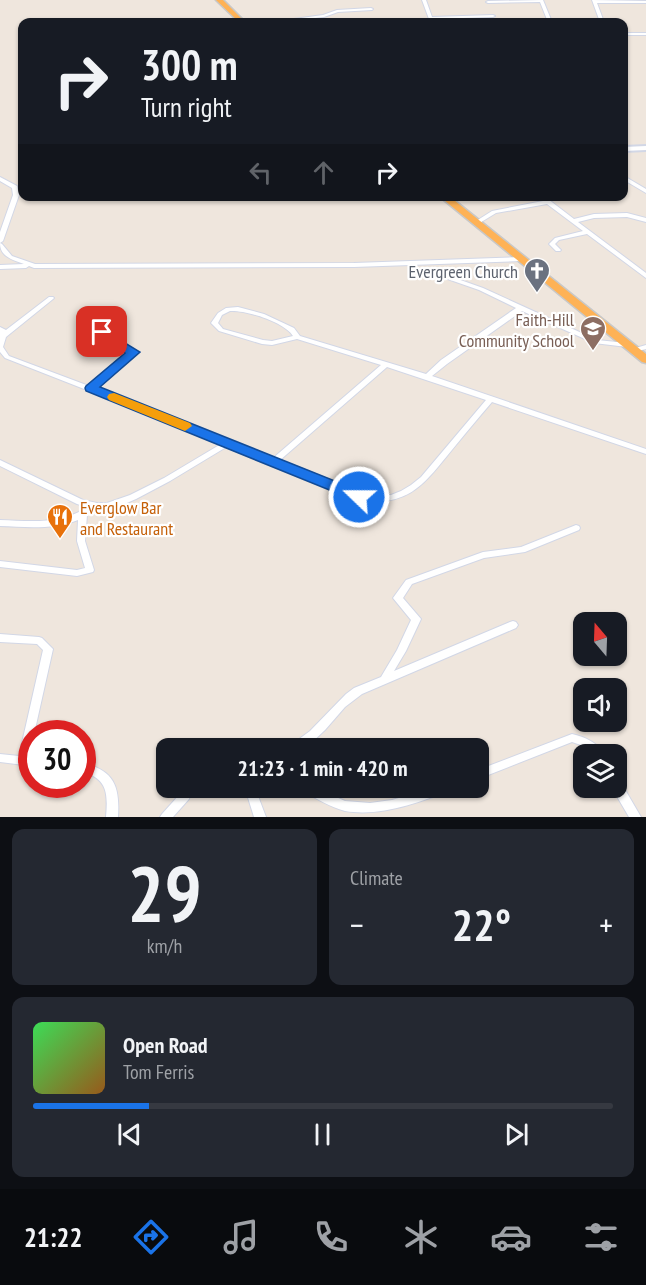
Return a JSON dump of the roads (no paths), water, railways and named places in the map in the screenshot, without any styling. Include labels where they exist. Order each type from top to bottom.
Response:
[{"type":"highway","points":[[219,0],[238,18]]},
{"type":"highway","points":[[449,201],[646,360]]},
{"type":"main road","points":[[628,149],[646,148]]},
{"type":"street","points":[[369,0],[372,18]]},
{"type":"street","points":[[424,0],[431,18]]},
{"type":"street","points":[[462,18],[493,16],[487,1],[541,0],[548,18]]},
{"type":"street","points":[[600,18],[594,1],[645,2]]},
{"type":"street","points":[[307,18],[324,16],[337,11],[371,9]]},
{"type":"street","points":[[628,34],[646,34]]},
{"type":"street","points":[[0,179],[15,187],[16,195],[0,243],[10,257],[34,266]]},
{"type":"street","points":[[628,180],[646,191]]},
{"type":"street","points":[[476,223],[494,212],[547,202],[646,276]]},
{"type":"street","points":[[573,221],[594,216],[627,215],[646,220]]},
{"type":"street","points":[[558,250],[552,244],[557,239],[588,232]]},
{"type":"street","points":[[0,267],[366,265],[522,260]]},
{"type":"street","points":[[438,274],[481,289],[596,342],[630,348],[646,347]]},
{"type":"street","points":[[51,298],[2,332],[0,347],[8,357],[91,388],[359,497],[376,500],[400,496],[418,486],[491,399]]},
{"type":"street","points":[[297,337],[292,329],[240,308],[225,310],[217,316],[214,323],[221,330],[262,342],[272,343],[297,337],[427,377],[646,452]]},
{"type":"street","points":[[427,377],[444,362],[521,308]]},
{"type":"street","points":[[91,388],[134,352],[102,332]]},
{"type":"street","points":[[273,462],[386,364]]},
{"type":"street","points":[[0,463],[93,507],[109,506],[128,500],[226,444]]},
{"type":"street","points":[[0,523],[71,521],[83,516],[93,507]]},
{"type":"street","points":[[0,564],[77,573],[90,570],[81,541],[83,516]]},
{"type":"street","points":[[385,679],[416,619],[398,598],[409,582],[483,555],[522,550],[576,528]]},
{"type":"street","points":[[309,738],[318,732],[347,698],[385,679],[513,625]]},
{"type":"street","points":[[0,638],[39,641],[48,649],[35,720]]},
{"type":"street","points":[[489,771],[572,738],[587,744]]},
{"type":"street","points":[[0,758],[18,760]]},
{"type":"street","points":[[96,770],[105,778],[113,791],[112,817]]},
{"type":"street","points":[[166,817],[183,798]]},
{"type":"street","points":[[253,798],[260,817]]},
{"type":"street","points":[[326,798],[359,808],[413,798]]},
{"type":"street","points":[[624,798],[635,817]]},
{"type":"place","name":"Evergreen Church","points":[[537,294]]},
{"type":"place","name":"Faith-Hill Community School","points":[[593,352]]},
{"type":"place","name":"Everglow Bar and Restaurant","points":[[60,540]]}]
